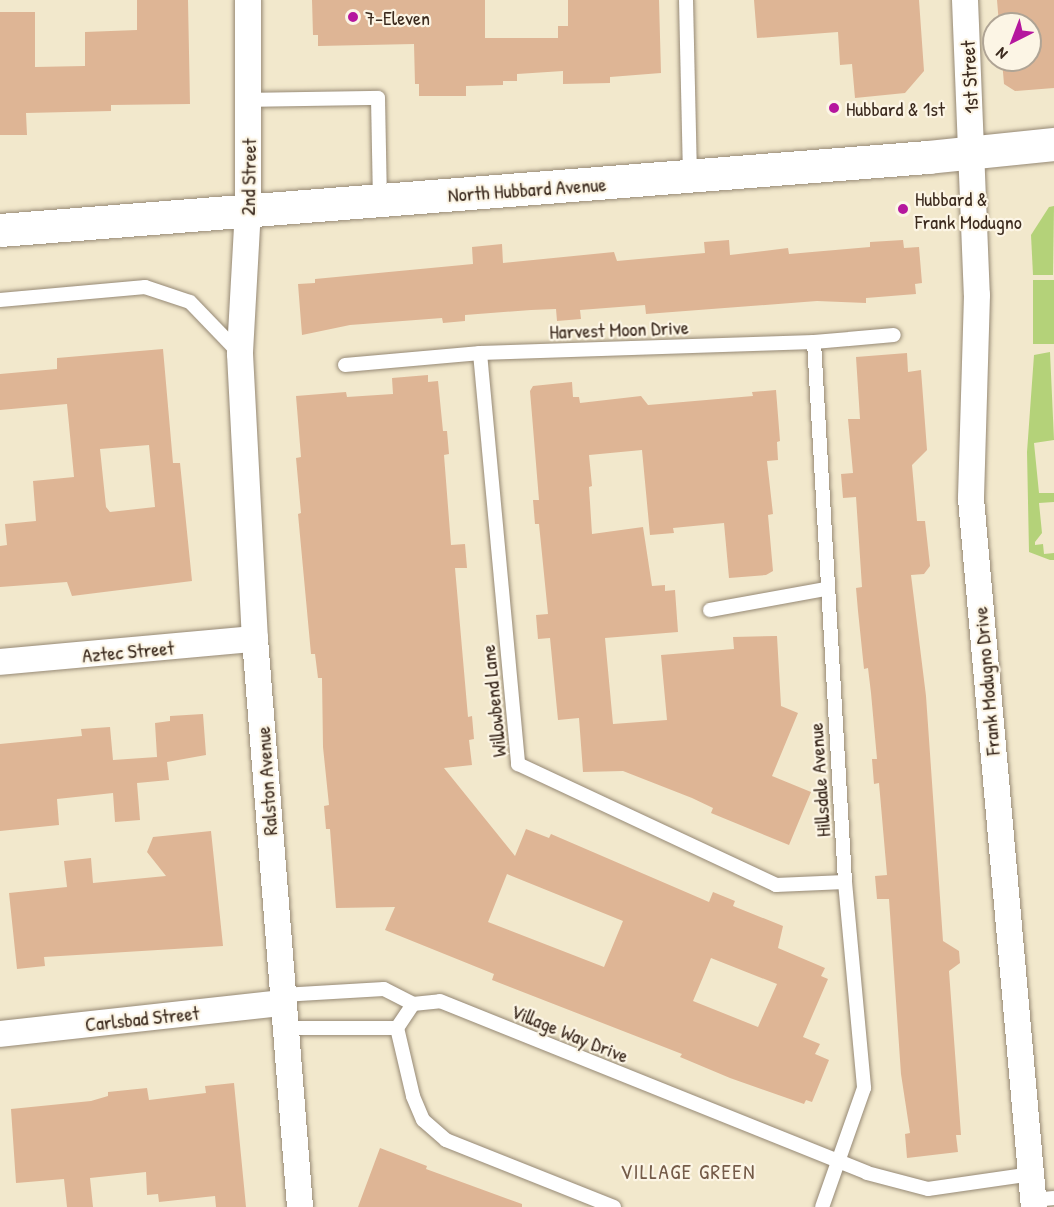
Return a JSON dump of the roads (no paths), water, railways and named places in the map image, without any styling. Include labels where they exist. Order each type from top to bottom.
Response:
[{"type":"main road","name":"North Hubbard Avenue","points":[[0,230],[248,209],[690,177],[1054,144]]},
{"type":"street","name":"2nd Street","points":[[240,354],[248,209],[248,0]]},
{"type":"street","name":"1st Street","points":[[965,0],[972,153]]},
{"type":"street","name":"Frank Modugno Drive","points":[[972,153],[977,295],[971,499],[1032,1174],[1041,1202]]},
{"type":"street","name":"Ralston Avenue","points":[[240,354],[255,639],[300,1207]]},
{"type":"street","name":"Aztec Street","points":[[0,662],[255,639]]},
{"type":"street","name":"Carlsbad Street","points":[[0,1034],[283,1009]]},
{"type":"lane","points":[[686,0],[690,177]]},
{"type":"lane","points":[[248,100],[378,98],[380,200]]},
{"type":"lane","points":[[0,300],[145,286],[190,302],[240,354]]},
{"type":"lane","name":"Harvest Moon Drive","points":[[345,365],[480,353],[814,342],[894,335]]},
{"type":"lane","name":"Hillsdale Avenue","points":[[814,342],[826,589],[845,882],[864,1088],[835,1163],[822,1207]]},
{"type":"lane","name":"Willowbend Lane","points":[[480,353],[518,764],[776,885],[845,882]]},
{"type":"lane","points":[[710,610],[826,589]]},
{"type":"lane","points":[[283,1009],[384,989],[413,1004],[397,1028],[412,1096],[423,1120],[446,1140],[614,1207]]},
{"type":"lane","name":"Village Way Drive","points":[[413,1004],[440,1001],[835,1163],[928,1189],[1032,1174]]},
{"type":"lane","points":[[283,1009],[397,1028]]},
{"type":"place","name":"7-Eleven","points":[[353,17]]},
{"type":"place","name":"Hubbard & 1st","points":[[834,108]]},
{"type":"place","name":"Hubbard & Frank Modugno","points":[[903,209]]},
{"type":"district","name":"VILLAGE GREEN","points":[[688,1172]]}]
